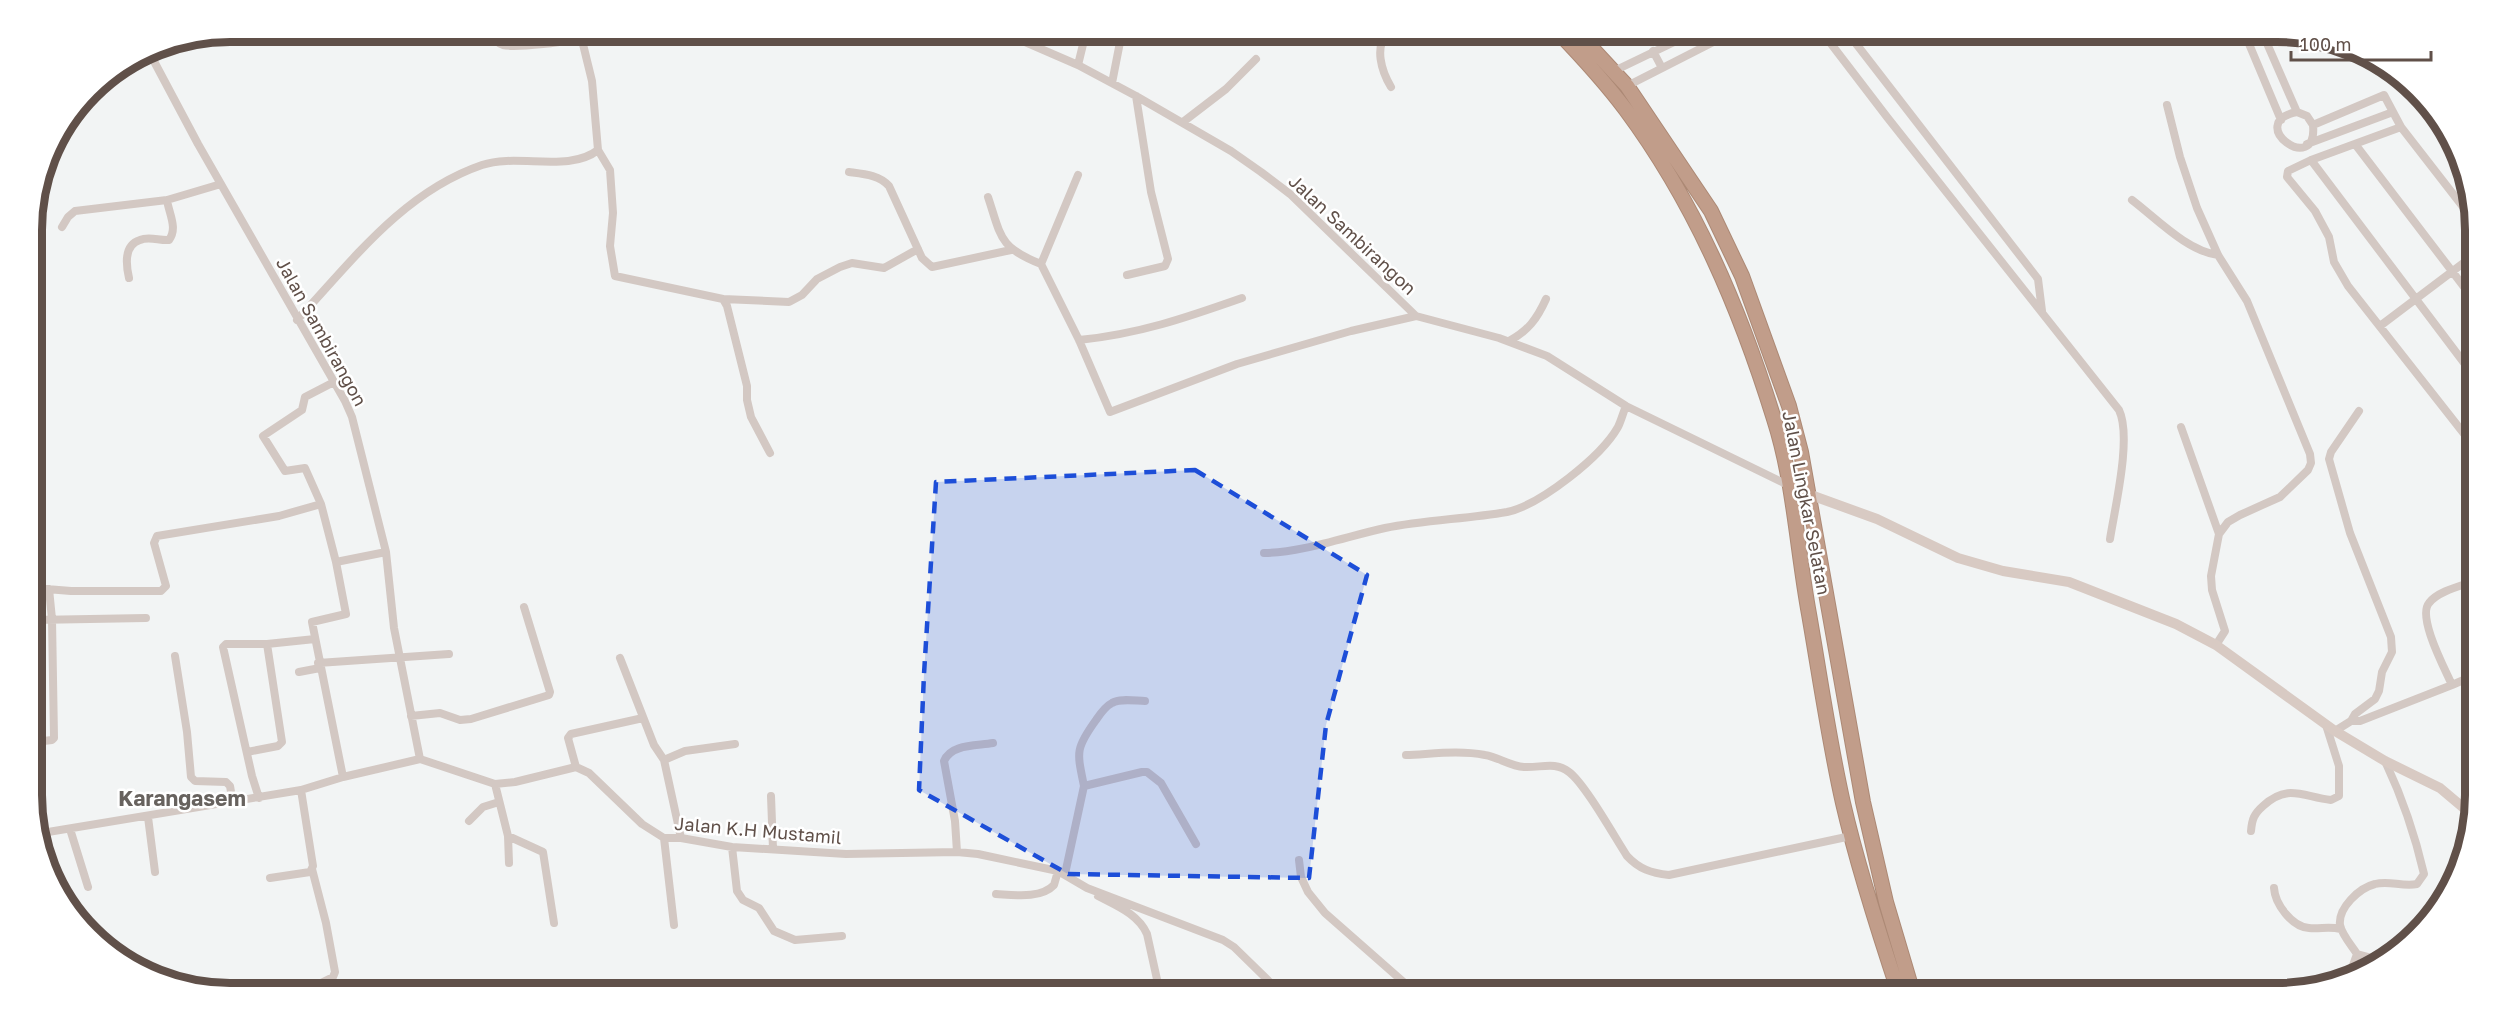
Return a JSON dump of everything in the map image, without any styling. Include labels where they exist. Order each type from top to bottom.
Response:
[{"type":"highway","name":"Jalan Lingkar Selatan","points":[[1567,42],[1627,112],[1676,187],[1721,272],[1749,345],[1775,421],[1843,802],[1861,875],[1896,983]]},
{"type":"highway","name":"Jalan Lingkar Selatan","points":[[1587,42],[1627,86],[1711,211],[1742,276],[1789,406],[1808,494],[1863,802],[1886,902],[1910,983]]},
{"type":"highway","points":[[1676,187],[1690,177]]},
{"type":"highway","points":[[1808,606],[1828,605]]},
{"type":"street","points":[[499,42],[504,45],[561,42]]},
{"type":"street","points":[[583,42],[592,81],[598,150],[610,170],[613,213],[610,246],[615,276],[723,299],[789,302],[802,295],[817,279],[840,267],[852,263],[884,268],[918,249]]},
{"type":"street","name":"Jalan Sambirangon","points":[[1025,42],[1078,65],[1231,151],[1290,194],[1416,316],[1509,341],[1547,356],[1626,406],[1788,485]]},
{"type":"street","points":[[1078,65],[1084,42]]},
{"type":"street","points":[[1112,84],[1120,42]]},
{"type":"street","points":[[1381,42],[1383,73],[1391,87]]},
{"type":"street","points":[[1614,70],[1673,42]]},
{"type":"street","points":[[1627,86],[1713,42]]},
{"type":"street","points":[[1830,42],[2122,416],[2124,442],[2110,539]]},
{"type":"street","points":[[1855,42],[2038,279],[2042,313]]},
{"type":"street","points":[[2248,42],[2281,120]]},
{"type":"street","points":[[2266,42],[2297,112]]},
{"type":"street","points":[[1653,51],[1662,68]]},
{"type":"street","name":"Jalan Sambirangon","points":[[153,59],[352,417],[386,552],[389,590],[400,658],[420,759]]},
{"type":"street","points":[[1183,122],[1226,88],[1256,59]]},
{"type":"street","points":[[2313,125],[2384,95],[2402,128],[2463,207]]},
{"type":"street","points":[[1127,275],[1165,266],[1167,263],[1151,192],[1136,96]]},
{"type":"street","points":[[2167,105],[2197,208],[2218,255],[2247,301],[2310,454],[2311,463],[2280,497],[2228,522],[2219,534],[2211,576],[2212,590],[2225,631],[2216,645]]},
{"type":"street","points":[[2306,145],[2314,132],[2313,125],[2307,116],[2297,112],[2288,114],[2281,120],[2278,129],[2280,139],[2287,146],[2297,148],[2306,145],[2393,112]]},
{"type":"street","points":[[2402,128],[2311,160],[2289,171],[2287,177],[2315,211],[2329,237],[2334,262],[2348,286],[2465,435]]},
{"type":"street","points":[[2355,144],[2465,288]]},
{"type":"street","points":[[297,320],[370,240],[430,190],[482,165],[503,161],[581,160],[598,150]]},
{"type":"street","points":[[2311,160],[2465,364]]},
{"type":"street","points":[[849,172],[884,180],[927,264],[937,267],[1011,250]]},
{"type":"street","points":[[1041,264],[1078,175]]},
{"type":"street","points":[[62,227],[75,211],[167,200],[221,184]]},
{"type":"street","points":[[988,197],[998,228],[1011,250],[1041,264],[1079,340],[1110,412],[1237,364],[1351,331],[1416,316]]},
{"type":"street","points":[[129,278],[127,258],[131,246],[140,240],[162,241],[169,240],[172,236],[174,228],[167,200]]},
{"type":"street","points":[[2132,200],[2193,247],[2218,255]]},
{"type":"street","points":[[2380,326],[2465,262]]},
{"type":"street","points":[[1079,340],[1120,336],[1165,325],[1242,298]]},
{"type":"street","points":[[723,299],[727,306],[742,366],[751,417],[770,453]]},
{"type":"street","points":[[1509,341],[1527,330],[1546,299]]},
{"type":"street","points":[[334,382],[304,398],[302,410],[263,436],[285,471],[305,468],[321,504],[336,561],[346,614],[313,621],[319,666],[343,777]]},
{"type":"street","points":[[1264,553],[1288,550],[1413,522],[1510,511],[1553,489],[1597,454],[1617,428],[1626,406]]},
{"type":"street","points":[[2351,721],[2355,714],[2375,699],[2379,691],[2382,672],[2392,652],[2391,638],[2350,532],[2329,459],[2331,452],[2359,411]]},
{"type":"street","points":[[2181,427],[2219,534]]},
{"type":"street","points":[[1808,494],[1877,519],[1958,558],[2002,571],[2069,582],[2176,624],[2216,645],[2330,728],[2385,761],[2440,789],[2465,808]]},
{"type":"street","points":[[42,589],[161,591],[166,586],[154,543],[157,536],[279,516],[321,504]]},
{"type":"street","points":[[336,561],[386,552]]},
{"type":"street","points":[[2452,686],[2427,623],[2425,609],[2428,603],[2437,597],[2465,585]]},
{"type":"street","points":[[42,742],[51,741],[54,738],[52,619],[49,589]]},
{"type":"street","points":[[411,716],[440,713],[460,720],[549,695],[524,607]]},
{"type":"street","points":[[42,620],[146,618]]},
{"type":"street","points":[[259,798],[223,647],[226,644],[267,644],[315,639]]},
{"type":"street","points":[[247,752],[278,746],[282,742],[267,644]]},
{"type":"street","points":[[299,672],[319,666],[449,654]]},
{"type":"street","points":[[175,656],[187,732],[191,777],[195,781],[226,782],[230,786],[233,803]]},
{"type":"street","points":[[620,658],[654,745],[664,760],[681,838]]},
{"type":"street","points":[[2330,728],[2351,721],[2360,721],[2465,680]]},
{"type":"street","points":[[996,894],[1018,896],[1043,893],[1054,885],[1061,872],[1084,786],[1079,750],[1081,741],[1111,703],[1145,701]]},
{"type":"street","points":[[46,833],[301,790],[343,777],[420,759],[495,784],[515,782],[576,767],[568,738],[571,734],[644,718]]},
{"type":"street","points":[[2252,831],[2254,816],[2273,798],[2294,792],[2331,800],[2339,796],[2339,766],[2330,728]]},
{"type":"street","points":[[957,852],[955,821],[944,762],[947,754],[952,750],[993,743]]},
{"type":"street","points":[[664,760],[684,751],[735,744]]},
{"type":"street","points":[[1406,755],[1466,752],[1489,755],[1526,767],[1552,765],[1563,767],[1572,774],[1631,861],[1646,871],[1658,874],[1669,875],[1851,836]]},
{"type":"street","points":[[2371,958],[2357,954],[2341,929],[2343,913],[2351,901],[2365,888],[2375,883],[2395,883],[2403,886],[2417,884],[2424,874],[2410,824],[2385,761]]},
{"type":"street","name":"Jalan K.H Mustamil","points":[[576,767],[589,773],[642,824],[664,838],[681,838],[732,847],[846,854],[957,852],[1061,872],[1078,883],[1223,940],[1234,947],[1271,983]]},
{"type":"street","points":[[1084,786],[1148,772],[1161,783],[1196,844]]},
{"type":"street","points":[[495,784],[508,836],[508,863]]},
{"type":"street","points":[[301,790],[312,869],[326,923],[335,972],[333,977],[322,983]]},
{"type":"street","points":[[771,796],[773,849]]},
{"type":"street","points":[[469,821],[483,807],[499,802]]},
{"type":"street","points":[[148,817],[155,872]]},
{"type":"street","points":[[70,829],[88,887]]},
{"type":"street","points":[[508,836],[543,852],[554,922]]},
{"type":"street","points":[[664,838],[674,926]]},
{"type":"street","points":[[732,847],[737,891],[743,900],[759,908],[774,931],[786,938],[806,941],[842,936]]},
{"type":"street","points":[[1299,860],[1301,877],[1308,892],[1324,913],[1404,983]]},
{"type":"street","points":[[270,878],[310,872],[312,869]]},
{"type":"street","points":[[1078,883],[1086,892],[1125,909],[1144,926],[1148,934],[1158,983]]},
{"type":"street","points":[[2274,888],[2274,898],[2298,925],[2307,928],[2325,926],[2341,929]]},
{"type":"street","points":[[2352,967],[2357,954]]},
{"type":"highlighted area","points":[[1195,470],[1367,575],[1326,725],[1309,878],[1068,874],[919,790],[936,482]]},
{"type":"district","name":"Karangasem","points":[[182,799]]}]
